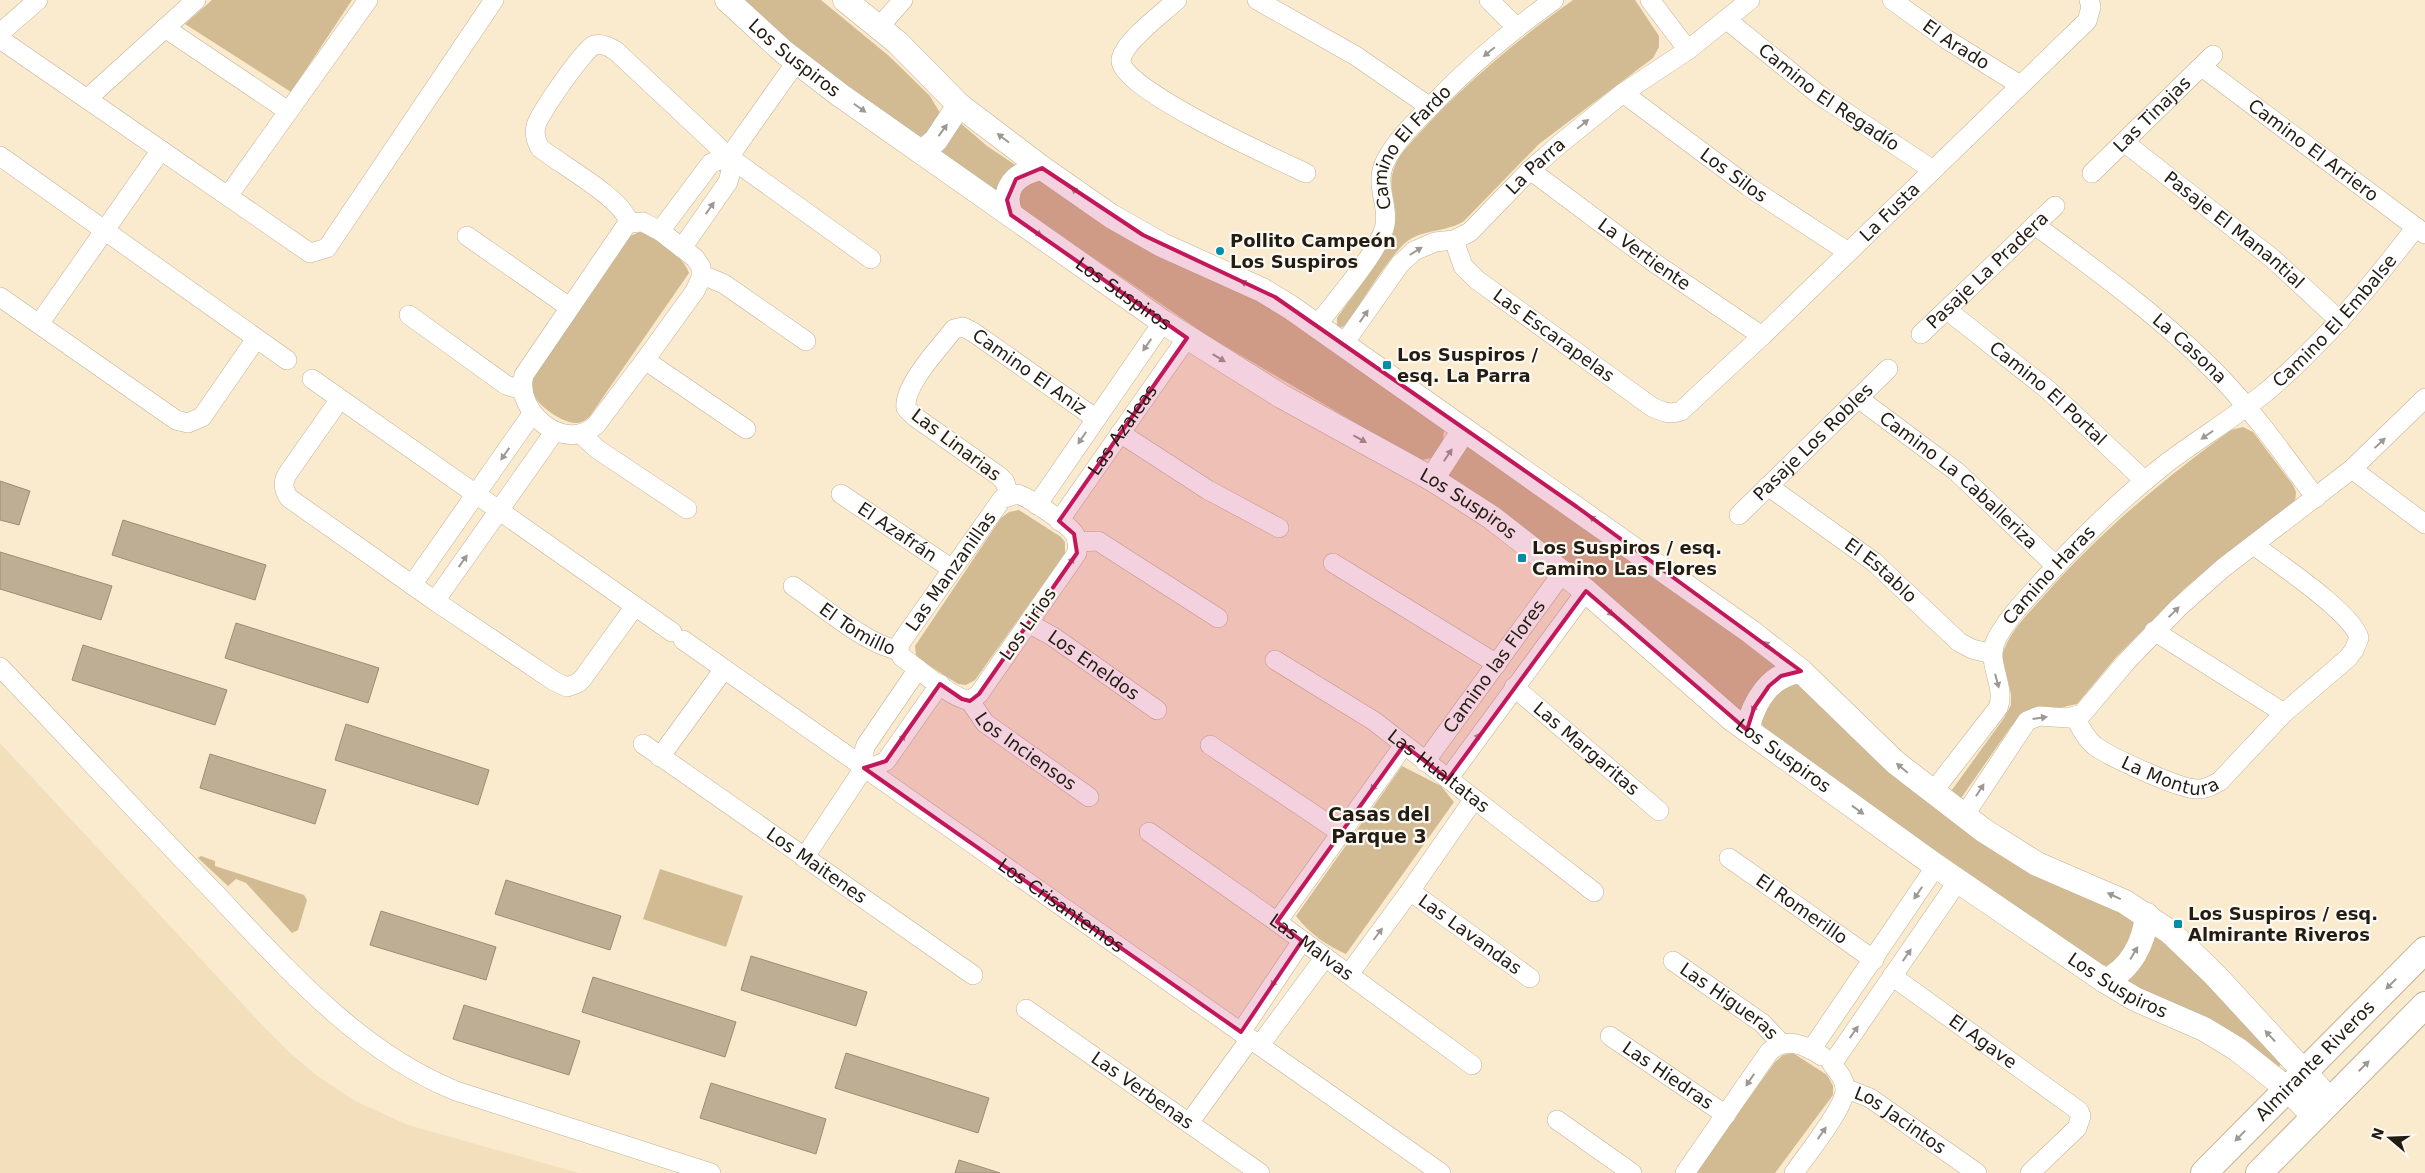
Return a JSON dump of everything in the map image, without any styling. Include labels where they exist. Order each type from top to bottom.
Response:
[{"type":"main road","name":"Almirante Riveros","points":[[2204,1173],[2425,950]]},
{"type":"main road","points":[[2259,1173],[2425,1005]]},
{"type":"street","points":[[0,33],[38,0]]},
{"type":"street","points":[[86,99],[196,0]]},
{"type":"street","points":[[228,196],[368,0]]},
{"type":"street","points":[[0,39],[310,253],[326,248],[494,0]]},
{"type":"street","name":"Los Suspiros","points":[[728,0],[840,95],[1163,322],[1281,396],[1432,479],[1491,516],[1586,591],[1716,707],[1958,882],[2104,981],[2135,999],[2219,1038],[2253,1061],[2295,1080]]},
{"type":"street","name":"Los Suspiros","points":[[845,0],[879,27],[959,105],[1042,168],[1143,235],[1262,290],[1317,325],[1751,632],[1801,671],[1896,763],[1932,793],[1991,836],[2037,864],[2114,896],[2147,915],[2204,963],[2295,1080],[2322,1108]]},
{"type":"street","points":[[879,27],[903,0]]},
{"type":"street","points":[[1177,0],[1125,47],[1120,63],[1124,71],[1141,86],[1178,109],[1306,173]]},
{"type":"street","points":[[1257,0],[1356,56],[1430,107]]},
{"type":"street","points":[[1489,0],[1517,28]]},
{"type":"street","name":"Camino El Fardo","points":[[1317,325],[1381,237],[1386,220],[1380,185],[1382,169],[1392,150],[1430,107],[1478,60],[1554,0]]},
{"type":"street","points":[[1650,0],[1688,50]]},
{"type":"street","name":"La Parra","points":[[1343,345],[1407,257],[1426,245],[1454,240],[1470,232],[1479,225],[1530,170],[1624,93],[1688,50],[1750,0]]},
{"type":"street","name":"El Arado","points":[[1892,0],[1946,39],[2020,85]]},
{"type":"street","name":"La Fusta","points":[[1674,414],[1687,407],[1762,336],[2087,21],[2091,7],[2089,0]]},
{"type":"street","name":"Camino El Regadío","points":[[1727,20],[1818,94],[1933,170]]},
{"type":"street","points":[[165,28],[288,111]]},
{"type":"street","points":[[629,223],[643,222],[660,231],[695,258],[700,268],[701,278],[695,291],[646,360],[596,425],[581,434],[569,435],[555,431],[532,414],[527,406],[522,390],[524,375],[528,366],[629,223],[628,216],[616,202],[549,155],[537,142],[535,128],[537,121],[590,47],[600,44],[616,51],[729,157],[871,259]]},
{"type":"street","points":[[660,231],[710,163],[729,157],[798,61]]},
{"type":"street","name":"Las Tinajas","points":[[2092,173],[2207,61]]},
{"type":"street","name":"Camino El Arriero","points":[[2207,61],[2420,230]]},
{"type":"street","name":"Los Silos","points":[[1624,93],[1750,187],[1848,252]]},
{"type":"street","points":[[923,152],[936,140],[959,105]]},
{"type":"street","name":"Pasaje El Manantial","points":[[2124,142],[2272,258],[2340,322]]},
{"type":"street","points":[[39,324],[161,150]]},
{"type":"street","points":[[0,156],[287,360]]},
{"type":"street","points":[[682,248],[728,182],[732,171],[729,157]]},
{"type":"street","points":[[1012,215],[1007,200],[1012,184],[1025,172],[1042,168]]},
{"type":"street","name":"La Vertiente","points":[[1530,170],[1656,264],[1762,336]]},
{"type":"street","name":"Pasaje La Pradera","points":[[1921,334],[2055,206]]},
{"type":"street","name":"La Casona","points":[[2035,225],[2151,313],[2222,378],[2247,407],[2316,498]]},
{"type":"street","name":"Camino El Embalse","points":[[2247,407],[2295,366],[2340,322],[2420,230]]},
{"type":"street","points":[[467,236],[569,307]]},
{"type":"street","name":"Las Escarapelas","points":[[1454,240],[1463,266],[1477,280],[1652,407],[1674,414]]},
{"type":"street","points":[[701,278],[710,278],[724,284],[806,341]]},
{"type":"street","points":[[0,297],[176,420],[188,423],[202,417],[256,339]]},
{"type":"street","name":"Camino El Portal","points":[[1947,310],[2052,394],[2145,481]]},
{"type":"street","points":[[409,314],[506,385],[522,390]]},
{"type":"street","name":"Las Azaleas","points":[[1037,505],[1095,418],[1163,322]]},
{"type":"street","name":"Camino El Aniz","points":[[963,327],[973,332],[1095,418]]},
{"type":"street","name":"Las Linarias","points":[[963,327],[954,329],[912,386],[906,398],[906,408],[914,417],[1000,476],[1005,482],[1009,496]]},
{"type":"street","name":"Las Azaleas","points":[[1059,521],[1187,338]]},
{"type":"street","points":[[646,360],[746,429]]},
{"type":"street","name":"Pasaje Los Robles","points":[[1739,515],[1888,369]]},
{"type":"street","name":"Los Crisantemos","points":[[312,379],[1441,1173]]},
{"type":"street","name":"Camino La Caballeriza","points":[[1858,398],[1962,477],[2056,566]]},
{"type":"street","points":[[1964,816],[2028,721],[2039,716],[2076,717],[2089,707],[2154,631],[2206,583],[2352,469],[2425,398]]},
{"type":"street","points":[[340,399],[284,479],[285,491],[290,498],[412,585],[554,682],[568,687],[584,678],[635,606]]},
{"type":"street","name":"Camino Haras","points":[[1992,654],[1996,640],[2007,623],[2056,566],[2102,520],[2145,481],[2186,449],[2247,407]]},
{"type":"street","points":[[412,585],[532,414]]},
{"type":"street","points":[[1432,479],[1464,430]]},
{"type":"street","points":[[435,601],[555,431]]},
{"type":"street","points":[[1120,433],[1208,490],[1279,528]]},
{"type":"street","points":[[581,434],[597,449],[687,509]]},
{"type":"street","points":[[2352,469],[2425,524]]},
{"type":"street","name":"El Establo","points":[[1768,486],[1880,567],[1959,642],[1972,649],[1992,654]]},
{"type":"street","name":"El Azafrán","points":[[841,494],[952,569]]},
{"type":"street","points":[[1009,496],[1021,495],[1072,531],[1077,542],[1098,541],[1218,618]]},
{"type":"street","name":"Las Manzanillas","points":[[898,650],[901,642],[999,502],[1009,496]]},
{"type":"street","name":"Los Lirios","points":[[970,701],[979,694],[1074,557],[1077,542]]},
{"type":"street","name":"La Montura","points":[[2076,717],[2090,741],[2103,751],[2165,780],[2199,789],[2210,787],[2220,781],[2284,713],[2348,658],[2359,638],[2354,626],[2347,618],[2254,545]]},
{"type":"street","points":[[1333,563],[1497,664]]},
{"type":"street","name":"Camino las Flores","points":[[1426,762],[1563,572]]},
{"type":"street","name":"El Tomillo","points":[[794,586],[870,640],[886,648],[898,650],[902,657],[940,684],[962,699],[970,701]]},
{"type":"street","name":"Camino las Flores","points":[[1448,779],[1586,591]]},
{"type":"street","name":"Los Eneldos","points":[[1028,623],[1052,636],[1157,710]]},
{"type":"street","points":[[2154,631],[2284,713]]},
{"type":"street","points":[[1932,793],[1998,708],[2000,692],[1992,654]]},
{"type":"street","name":"Las Hualtatas","points":[[1275,660],[1374,721],[1594,892]]},
{"type":"street","points":[[0,667],[306,989],[387,1055],[436,1082],[486,1102],[711,1173]]},
{"type":"street","points":[[660,757],[724,668]]},
{"type":"street","points":[[804,858],[864,768],[866,745],[918,668]]},
{"type":"street","points":[[1747,730],[1754,708],[1769,686],[1781,676],[1801,671]]},
{"type":"street","points":[[864,768],[874,767],[886,761],[940,684]]},
{"type":"street","name":"Las Margaritas","points":[[1514,687],[1659,811]]},
{"type":"street","name":"Los Inciensos","points":[[970,701],[985,723],[1089,797]]},
{"type":"street","name":"Los Maitenes","points":[[643,744],[973,975]]},
{"type":"street","points":[[1210,744],[1340,832]]},
{"type":"street","points":[[1277,922],[1340,832],[1404,746]]},
{"type":"street","points":[[1349,974],[1474,799]]},
{"type":"street","name":"Las Malvas","points":[[1149,832],[1277,922],[1472,1064]]},
{"type":"street","name":"El Romerillo","points":[[1729,858],[1874,960]]},
{"type":"street","points":[[1812,1050],[1936,866]]},
{"type":"street","points":[[1832,1064],[1958,882]]},
{"type":"street","name":"Las Lavandas","points":[[1410,891],[1530,978]]},
{"type":"street","points":[[2104,981],[2123,969],[2134,954],[2143,936],[2147,915]]},
{"type":"street","points":[[1250,1039],[1302,941]]},
{"type":"street","points":[[1189,1123],[1250,1039],[1324,957]]},
{"type":"street","name":"Las Higueras","points":[[1673,961],[1762,1023],[1781,1043]]},
{"type":"street","name":"El Agave","points":[[1892,976],[2076,1107],[2081,1116],[2077,1128],[2030,1173]]},
{"type":"street","name":"Las Verbenas","points":[[1026,1009],[1260,1173]]},
{"type":"street","name":"Las Hiedras","points":[[1610,1036],[1726,1115]]},
{"type":"street","points":[[1685,1173],[1769,1052],[1781,1043],[1794,1043],[1812,1050],[1832,1064],[1846,1088],[1840,1107],[1800,1171]]},
{"type":"street","name":"Los Jacintos","points":[[1846,1088],[1864,1094],[1977,1173]]},
{"type":"street","points":[[1557,1120],[1632,1173]]},
{"type":"highlighted area","points":[[1042,168],[1143,235],[1275,297],[1577,507],[1801,671],[1781,676],[1769,686],[1754,708],[1747,730],[1586,591],[1448,779],[1404,745],[1277,922],[1302,941],[1241,1032],[864,768],[886,761],[940,684],[962,699],[970,701],[979,694],[1077,553],[1074,534],[1059,521],[1187,338],[1011,215],[1007,200],[1016,179]]},
{"type":"shaded area","points":[[212,0],[352,0],[291,92],[185,24]]},
{"type":"shaded area","points":[[740,0],[821,0],[889,56],[930,96],[940,113],[933,126],[928,133],[915,136],[850,95]]},
{"type":"shaded area","points":[[1573,0],[1635,0],[1659,36],[1659,47],[1653,58],[1539,144],[1464,221],[1409,240],[1385,267],[1346,325],[1340,328],[1337,327],[1337,318],[1378,261],[1391,238],[1395,218],[1391,185],[1392,176],[1401,154],[1440,111],[1482,72]]},
{"type":"shaded area","points":[[958,121],[987,146],[1020,168],[1000,198],[932,149]]},
{"type":"shaded area","points":[[1031,176],[1277,310],[1444,430],[1443,441],[1432,458],[1422,460],[1208,336],[1025,211],[1012,191]]},
{"type":"shaded area","points":[[640,232],[662,242],[676,254],[689,273],[590,416],[578,423],[564,420],[550,412],[534,396],[531,379],[630,236]]},
{"type":"shaded area","points":[[2243,427],[2253,432],[2293,485],[2296,492],[2295,502],[2224,555],[2185,588],[2117,656],[2077,704],[2059,708],[2041,706],[2024,712],[2010,728],[1959,801],[1949,794],[2004,718],[2011,705],[2011,694],[2002,656],[2009,640],[2019,625],[2083,554],[2125,514],[2216,441],[2231,430]]},
{"type":"shaded area","points":[[1465,445],[1762,654],[1777,667],[1741,712],[1558,554],[1497,508],[1444,474]]},
{"type":"shaded area","points":[[1019,510],[1061,537],[1065,542],[1065,554],[975,680],[966,685],[958,684],[919,659],[916,655],[915,646],[1001,518],[1009,512]]},
{"type":"shaded area","points":[[1795,683],[1800,685],[1918,794],[1980,841],[2107,904],[2133,919],[2136,926],[2122,957],[2107,966],[2094,962],[1767,732],[1763,727],[1762,717],[1774,691]]},
{"type":"shaded area","points":[[0,743],[263,1026],[316,1075],[355,1101],[408,1125],[579,1173],[0,1173]]},
{"type":"shaded area","points":[[1402,766],[1441,786],[1454,802],[1346,954],[1319,938],[1296,916]]},
{"type":"shaded area","points":[[201,856],[215,861],[215,866],[304,895],[307,900],[298,930],[292,933],[246,883],[236,879],[228,886],[198,858]]},
{"type":"shaded area","points":[[660,869],[743,896],[726,947],[643,919]]},
{"type":"shaded area","points":[[2154,934],[2193,967],[2282,1064],[2277,1068],[2124,979]]},
{"type":"shaded area","points":[[1793,1053],[1827,1075],[1833,1086],[1833,1095],[1775,1173],[1695,1173],[1775,1062],[1783,1055]]},
{"type":"building","points":[[0,481],[30,491],[19,525],[0,520]]},
{"type":"building","points":[[123,520],[266,565],[255,600],[112,555]]},
{"type":"building","points":[[0,552],[112,586],[101,620],[0,589]]},
{"type":"building","points":[[236,623],[379,668],[368,703],[225,658]]},
{"type":"building","points":[[83,645],[227,690],[215,725],[72,680]]},
{"type":"building","points":[[346,724],[489,770],[478,805],[335,760]]},
{"type":"building","points":[[210,754],[326,790],[315,824],[200,788]]},
{"type":"building","points":[[506,880],[621,916],[610,950],[495,914]]},
{"type":"building","points":[[381,911],[496,947],[486,980],[370,945]]},
{"type":"building","points":[[751,956],[867,992],[856,1026],[741,990]]},
{"type":"building","points":[[593,977],[736,1022],[725,1057],[582,1012]]},
{"type":"building","points":[[464,1005],[580,1041],[569,1075],[453,1039]]},
{"type":"building","points":[[846,1053],[989,1098],[978,1133],[835,1088]]},
{"type":"building","points":[[711,1083],[826,1119],[816,1154],[700,1118]]},
{"type":"building","points":[[959,1160],[1000,1173],[955,1173]]},
{"type":"place","name":"Pollito Campeón Los Suspiros","points":[[1220,251]]},
{"type":"place","name":"Los Suspiros / esq. La Parra","points":[[1387,365]]},
{"type":"place","name":"Los Suspiros / esq. Camino Las Flores","points":[[1522,558]]},
{"type":"place","name":"Los Suspiros / esq. Almirante Riveros","points":[[2178,924]]},
{"type":"district","name":"Casas del Parque 3","points":[[1379,825]]}]
